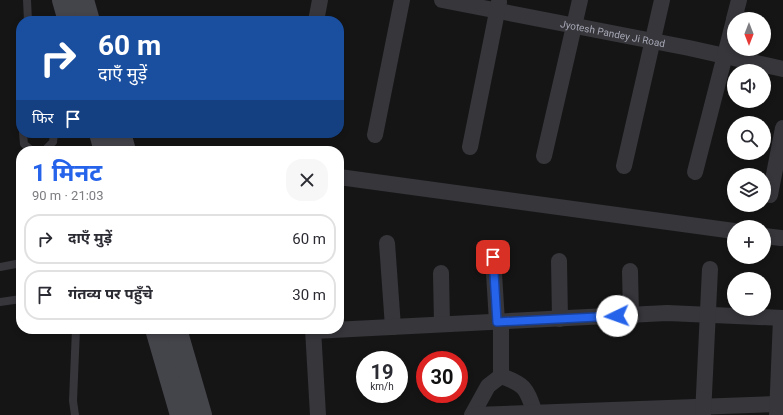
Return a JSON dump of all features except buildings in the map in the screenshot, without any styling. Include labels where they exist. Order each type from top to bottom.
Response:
[{"type":"street","points":[[63,0],[68,16]]},
{"type":"street","points":[[83,0],[88,16]]},
{"type":"street","points":[[317,16],[320,0]]},
{"type":"street","points":[[375,135],[402,0]]},
{"type":"street","name":"Jyotesh Pandey Ji Road","points":[[442,0],[498,5],[574,26],[653,41],[783,69]]},
{"type":"street","points":[[544,156],[580,0]]},
{"type":"street","points":[[624,166],[662,0]]},
{"type":"street","points":[[736,12],[739,0]]},
{"type":"street","points":[[470,147],[498,5]]},
{"type":"street","points":[[695,172],[727,48]]},
{"type":"street","points":[[771,190],[783,128]]},
{"type":"street","points":[[344,178],[727,231]]},
{"type":"street","points":[[771,237],[781,238]]},
{"type":"street","points":[[387,243],[393,327]]},
{"type":"street","points":[[493,257],[499,322],[501,376]]},
{"type":"street","points":[[559,261],[560,319]]},
{"type":"street","points":[[703,410],[710,270]]},
{"type":"street","points":[[630,271],[631,315]]},
{"type":"street","points":[[441,274],[442,324]]},
{"type":"street","points":[[344,329],[667,313],[782,318],[777,410],[535,412],[473,415]]},
{"type":"street","points":[[157,334],[181,415]]},
{"type":"street","points":[[177,334],[201,415]]},
{"type":"street","points":[[313,334],[318,415]]},
{"type":"street","points":[[501,376],[517,382],[527,391],[535,412]]},
{"type":"street","points":[[473,415],[488,386],[501,376]]},
{"type":"lane","points":[[27,0],[28,16]]},
{"type":"lane","points":[[0,267],[16,264]]},
{"type":"lane","points":[[0,302],[16,300]]},
{"type":"lane","points":[[75,415],[76,334]]},
{"type":"route","points":[[493,257],[497,322],[617,316]]}]
